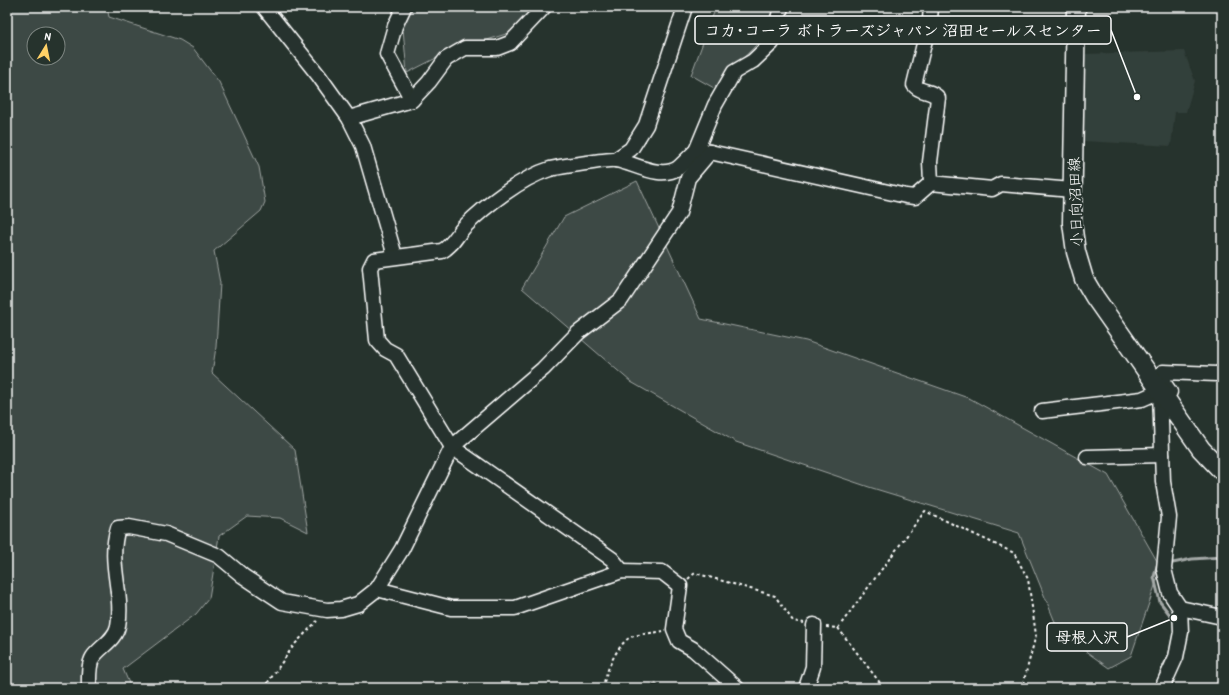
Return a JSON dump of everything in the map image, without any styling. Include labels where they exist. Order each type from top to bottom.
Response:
[{"type":"main road","name":"小日向沼田線","points":[[1076,7],[1072,223],[1076,252],[1084,279],[1106,315],[1201,450],[1222,471]]},
{"type":"street","points":[[264,7],[319,76],[349,118],[362,146],[395,256]]},
{"type":"street","points":[[404,7],[395,26],[387,54],[412,100]]},
{"type":"street","points":[[349,118],[412,100],[429,82],[446,59],[465,48],[497,48],[510,43],[544,7]]},
{"type":"street","points":[[615,160],[631,149],[646,125],[685,7]]},
{"type":"street","points":[[622,571],[612,559],[452,447],[396,355],[385,349],[377,340],[370,268],[374,260],[395,256],[442,251],[451,246],[463,228],[482,210],[528,180],[550,169],[615,160],[652,170],[668,172],[677,168],[696,151],[715,106],[734,72],[753,61],[772,43],[781,7]]},
{"type":"street","points":[[931,7],[930,19],[914,85],[917,90],[935,94],[938,98],[930,162],[931,183]]},
{"type":"street","points":[[696,151],[710,152],[915,197],[931,183],[992,189],[1001,184],[1072,190]]},
{"type":"street","points":[[90,688],[92,658],[111,638],[118,627],[118,606],[113,550],[118,528],[129,527],[166,534],[219,556],[243,576],[282,602],[327,610],[358,604],[377,589],[402,548],[452,447],[543,369],[578,333],[621,300],[679,213],[688,178],[710,152]]},
{"type":"street","points":[[1042,410],[1164,398],[1170,392],[1161,379],[1163,372],[1217,374],[1222,372]]},
{"type":"street","points":[[1162,688],[1176,657],[1181,632],[1180,608],[1170,593],[1164,569],[1169,517],[1163,482],[1162,456],[1164,398]]},
{"type":"street","points":[[1087,457],[1162,456]]},
{"type":"street","points":[[377,589],[451,608],[515,608],[622,571],[662,572],[680,586],[674,629],[680,641],[693,649],[737,688]]},
{"type":"street","points":[[1180,608],[1222,617]]},
{"type":"street","points":[[806,688],[813,667],[814,625]]},
{"type":"path","points":[[838,628],[925,511],[1014,552],[1028,579],[1036,635],[1022,688]]},
{"type":"path","points":[[680,586],[695,573],[775,596],[793,621],[838,628],[884,688]]},
{"type":"path","points":[[264,688],[294,645],[327,610]]},
{"type":"path","points":[[603,688],[606,674],[620,648],[629,638],[674,629]]},
{"type":"shaded area","points":[[7,7],[107,7],[109,17],[180,40],[193,48],[219,82],[259,167],[265,202],[261,211],[214,251],[220,283],[216,347],[212,373],[295,450],[308,532],[280,518],[247,516],[219,536],[209,598],[196,614],[123,669],[131,688],[7,688]]},
{"type":"shaded area","points":[[401,7],[536,7],[512,32],[444,54],[407,73]]},
{"type":"shaded area","points":[[716,7],[773,7],[765,36],[714,88],[691,75]]},
{"type":"shaded area","points":[[1184,51],[1195,81],[1186,112],[1175,112],[1171,146],[1083,141],[1084,54]]},
{"type":"shaded area","points":[[637,181],[701,319],[806,341],[971,399],[1108,475],[1161,568],[1131,656],[1109,668],[1059,632],[1019,533],[869,487],[736,442],[631,382],[522,288],[564,217]]},
{"type":"waterway","points":[[1168,564],[1192,559],[1222,557]]},
{"type":"waterway","points":[[1161,565],[1157,566],[1154,577],[1160,602],[1174,620]]},
{"type":"waterway","points":[[1159,679],[1171,651]]},
{"type":"waterway","points":[[651,688],[655,684],[659,688]]},
{"type":"place","name":"コカ･コーラ ボトラーズジャパン 沼田セールスセンター","points":[[1137,97]]},
{"type":"place","name":"母根入沢","points":[[1174,618]]}]
